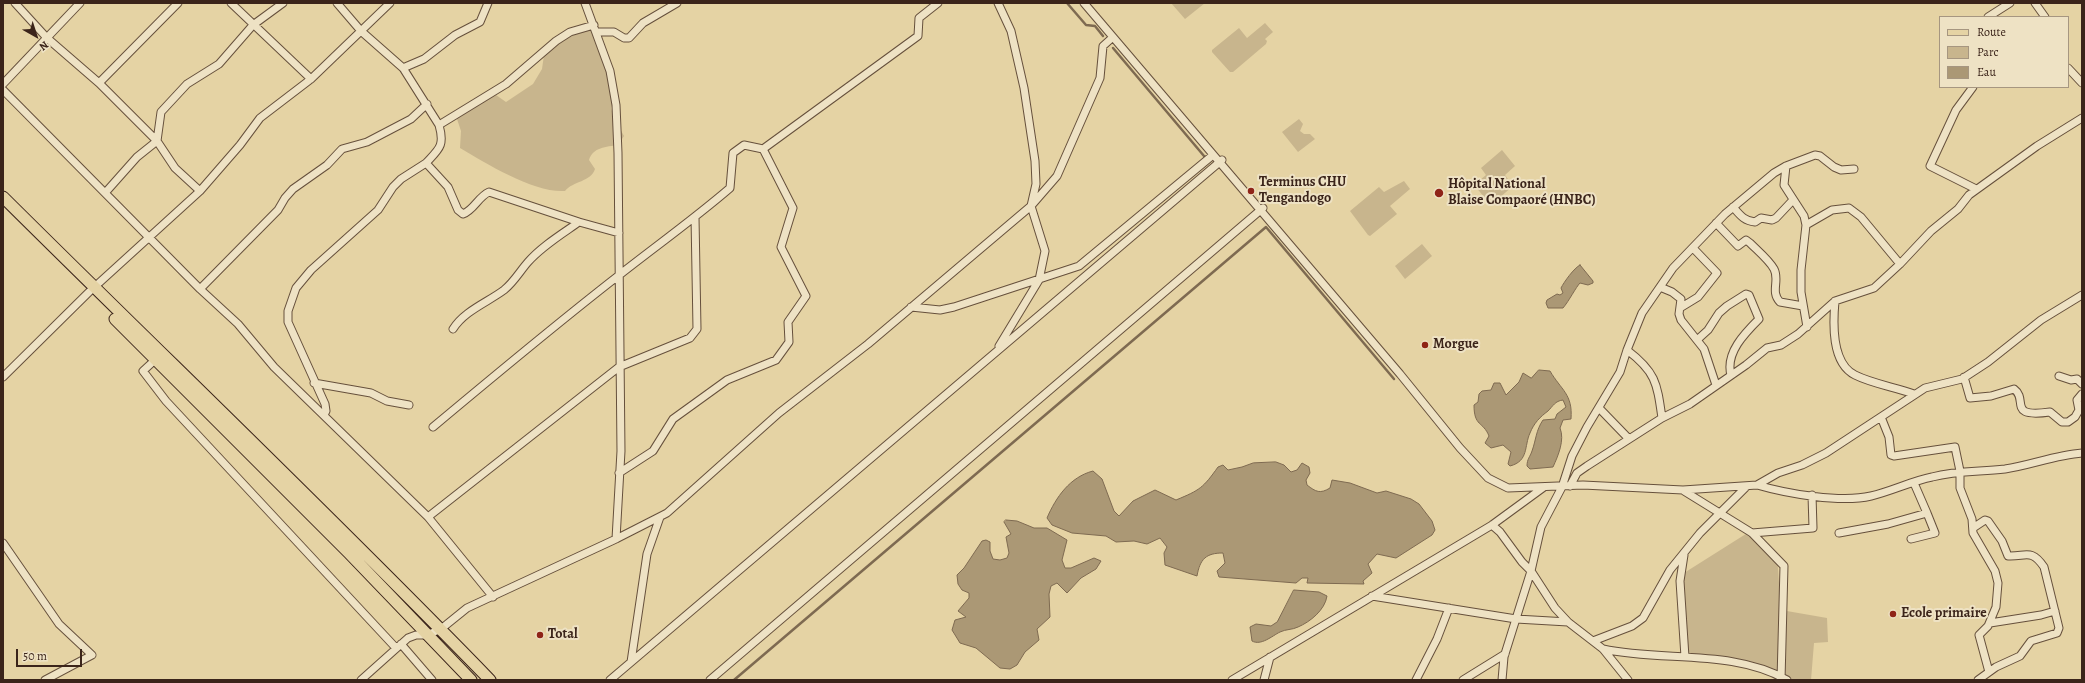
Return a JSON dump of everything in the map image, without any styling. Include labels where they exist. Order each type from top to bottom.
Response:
[{"type":"main road","points":[[3,198],[156,359],[349,553],[471,680]]},
{"type":"main road","points":[[3,207],[256,444],[490,680]]},
{"type":"street","points":[[15,3],[47,38],[99,83],[157,140],[175,168],[200,191]]},
{"type":"street","points":[[3,84],[80,3]]},
{"type":"street","points":[[99,83],[178,3]]},
{"type":"street","points":[[231,3],[311,80]]},
{"type":"street","points":[[105,193],[137,157],[157,140],[161,112],[186,84],[219,64],[253,25],[283,3]]},
{"type":"street","points":[[324,415],[325,404],[320,391],[314,383],[288,322],[288,311],[296,288],[311,270],[378,210],[393,187],[401,178],[426,163],[437,153],[442,144],[442,136],[439,125],[427,104],[402,68],[361,31],[337,3]]},
{"type":"street","points":[[3,377],[91,290],[200,191],[240,145],[260,118],[311,80],[390,3]]},
{"type":"street","points":[[402,68],[424,59],[456,35],[480,22],[488,3]]},
{"type":"street","points":[[585,3],[610,71],[616,106],[620,274],[619,473],[616,539]]},
{"type":"street","points":[[439,125],[506,84],[556,41],[570,32],[595,28],[614,32],[624,38],[629,38],[643,23],[677,3]]},
{"type":"street","points":[[433,427],[620,274],[695,217],[730,188],[733,153],[744,145],[763,149],[918,36],[919,18],[938,3]]},
{"type":"street","points":[[996,352],[1039,280],[1045,251],[1031,206],[1036,184],[1035,161],[1024,88],[1011,31],[998,3]]},
{"type":"street","points":[[1084,3],[1213,155],[1221,161],[1262,209],[1481,471],[1500,485],[1508,488],[1570,486],[1684,490],[1757,486],[1778,491],[1843,498],[1870,496],[1931,477],[1960,471],[2004,469],[2066,454],[2082,453]]},
{"type":"street","points":[[1990,16],[2010,3]]},
{"type":"street","points":[[2034,3],[2044,16]]},
{"type":"street","points":[[361,680],[408,638],[416,635],[427,635],[441,630],[467,608],[660,517],[779,413],[911,307],[1031,206],[1057,176],[1100,78],[1103,46],[1113,38]]},
{"type":"street","points":[[2069,69],[2082,83]]},
{"type":"street","points":[[1972,88],[1956,110],[1930,166],[1976,190]]},
{"type":"street","points":[[3,90],[200,290],[238,324],[274,367],[428,517],[493,596]]},
{"type":"street","points":[[200,290],[278,210],[285,198],[293,189],[327,165],[342,150],[367,142],[411,119],[427,104]]},
{"type":"street","points":[[1570,486],[1577,473],[1662,418],[1690,404],[1767,348],[1781,346],[1807,327],[1834,301],[1874,288],[1900,264],[1931,231],[1958,209],[1969,195],[2037,146],[2082,118]]},
{"type":"street","points":[[619,473],[653,451],[673,419],[727,380],[776,360],[789,342],[788,322],[806,296],[781,247],[793,208],[763,149]]},
{"type":"street","points":[[911,307],[940,310],[954,307],[1078,266],[1088,260],[1213,155]]},
{"type":"street","points":[[1502,680],[1505,654],[1531,571],[1541,527],[1562,487],[1572,456],[1598,408],[1620,372],[1642,313],[1673,268],[1733,207],[1774,173],[1786,166],[1815,155],[1820,156],[1834,167],[1841,170],[1854,170]]},
{"type":"street","points":[[610,680],[1221,161]]},
{"type":"street","points":[[426,163],[448,187],[458,210],[463,214],[468,212],[483,194],[489,192],[579,222],[619,233]]},
{"type":"street","points":[[1786,166],[1784,185],[1804,216],[1806,225],[1801,270],[1803,306],[1807,327]]},
{"type":"street","points":[[1733,207],[1743,218],[1755,222],[1761,218],[1772,220],[1776,218],[1793,200]]},
{"type":"street","points":[[1806,225],[1832,210],[1849,208],[1861,217],[1900,264]]},
{"type":"street","points":[[710,680],[1262,209]]},
{"type":"street","points":[[428,517],[619,367],[690,338],[697,329],[695,217]]},
{"type":"street","points":[[453,329],[456,323],[471,311],[505,288],[540,250],[579,222]]},
{"type":"street","points":[[1716,223],[1738,246],[1746,240],[1750,243],[1774,268],[1776,275],[1775,293],[1780,302],[1803,306]]},
{"type":"street","points":[[1680,308],[1698,297],[1717,273],[1692,248]]},
{"type":"street","points":[[1660,287],[1678,297],[1681,303],[1679,314],[1681,320],[1697,340],[1706,355],[1716,385]]},
{"type":"street","points":[[1697,340],[1727,306],[1746,294],[1749,295],[1759,319],[1742,336],[1728,365],[1731,375]]},
{"type":"street","points":[[1757,486],[1778,473],[1802,465],[1826,453],[1925,388],[1958,381],[1988,362],[2041,320],[2082,295]]},
{"type":"street","points":[[1834,301],[1833,332],[1838,353],[1844,364],[1854,375],[1914,394]]},
{"type":"street","points":[[1627,350],[1641,361],[1649,370],[1658,388],[1662,418]]},
{"type":"street","points":[[156,359],[143,371],[166,401],[432,680]]},
{"type":"street","points":[[2059,376],[2071,380],[2077,379],[2082,384]]},
{"type":"street","points":[[1964,377],[1970,398],[1991,396],[2014,389],[2017,393],[2022,410],[2025,412],[2038,414],[2050,412],[2062,422],[2068,422],[2075,417],[2079,410],[2077,400],[2082,394]]},
{"type":"street","points":[[314,383],[371,393],[387,401],[409,406]]},
{"type":"street","points":[[1598,408],[1629,439]]},
{"type":"street","points":[[1881,417],[1889,437],[1891,454],[1894,456],[1954,446],[1956,449],[1960,471],[1960,488],[1972,519],[1973,533],[1995,570],[1998,583],[1996,607],[1990,622],[1979,636],[1989,672]]},
{"type":"street","points":[[1910,539],[1935,533],[1914,483]]},
{"type":"street","points":[[1593,642],[1632,626],[1643,618],[1670,570],[1720,513],[1747,486]]},
{"type":"street","points":[[1232,680],[1492,525],[1544,487]]},
{"type":"street","points":[[1603,649],[1653,657],[1685,657],[1755,666],[1783,679],[1782,610],[1784,566],[1752,533],[1684,490]]},
{"type":"street","points":[[1752,533],[1811,530],[1813,528],[1812,495]]},
{"type":"street","points":[[1839,533],[1888,524],[1927,513]]},
{"type":"street","points":[[631,662],[646,560],[660,517]]},
{"type":"street","points":[[1973,528],[1985,520],[1988,521],[2002,541],[2008,556],[2025,553],[2031,554],[2042,563],[2059,628],[2057,633],[2031,641],[2020,656],[1989,672],[1978,680]]},
{"type":"street","points":[[1492,525],[1500,532],[1522,562],[1531,571],[1543,591],[1568,622],[1603,649],[1628,680]]},
{"type":"street","points":[[3,543],[59,624],[92,655],[45,680]]},
{"type":"street","points":[[1684,554],[1680,581],[1685,657]]},
{"type":"street","points":[[1372,596],[1516,619],[1568,622]]},
{"type":"street","points":[[1416,680],[1437,639],[1449,608]]},
{"type":"street","points":[[1990,622],[2041,615],[2055,611]]},
{"type":"street","points":[[1463,680],[1505,654]]},
{"type":"street","points":[[1264,680],[1270,657]]},
{"type":"green space","points":[[1171,3],[1205,3],[1185,19]]},
{"type":"green space","points":[[1265,23],[1273,32],[1265,39],[1267,41],[1266,44],[1233,72],[1230,72],[1212,52],[1212,50],[1239,28],[1247,38]]},
{"type":"green space","points":[[590,29],[598,39],[606,61],[614,72],[616,93],[611,108],[614,118],[624,136],[618,145],[600,148],[594,152],[589,160],[595,169],[590,177],[572,185],[565,191],[539,187],[511,176],[483,162],[460,148],[461,131],[456,116],[496,95],[506,102],[533,84],[542,69],[544,55],[555,45],[574,33]]},
{"type":"green space","points":[[1299,119],[1303,124],[1300,131],[1304,134],[1310,134],[1315,139],[1298,152],[1282,132]]},
{"type":"green space","points":[[1502,150],[1515,166],[1505,175],[1513,186],[1491,205],[1474,185],[1486,175],[1481,168]]},
{"type":"green space","points":[[1404,181],[1410,189],[1390,206],[1397,214],[1370,236],[1368,235],[1350,211],[1379,187],[1384,192]]},
{"type":"green space","points":[[1422,244],[1432,256],[1405,279],[1395,266]]},
{"type":"green space","points":[[1749,532],[1777,555],[1781,610],[1827,618],[1828,642],[1814,643],[1811,680],[1791,680],[1761,665],[1686,655],[1684,573]]},
{"type":"water","points":[[1580,265],[1593,283],[1588,285],[1580,283],[1563,308],[1548,308],[1546,303],[1547,300],[1557,294],[1560,295],[1563,293],[1561,288],[1562,285],[1572,272]]},
{"type":"water","points":[[1539,370],[1550,371],[1565,393],[1570,404],[1571,419],[1563,420],[1560,428],[1562,438],[1559,453],[1553,467],[1530,469],[1527,464],[1537,431],[1543,420],[1555,419],[1557,414],[1566,407],[1563,400],[1556,403],[1533,426],[1523,457],[1516,464],[1510,466],[1508,464],[1511,452],[1503,445],[1491,448],[1485,443],[1489,436],[1487,431],[1477,421],[1474,412],[1474,405],[1478,402],[1479,394],[1482,391],[1491,390],[1494,383],[1500,383],[1506,395],[1519,382],[1523,373],[1531,378]]},
{"type":"water","points":[[1276,462],[1284,465],[1291,472],[1297,470],[1302,463],[1309,467],[1310,473],[1306,480],[1307,485],[1321,492],[1330,488],[1332,480],[1350,483],[1377,493],[1386,491],[1411,499],[1419,504],[1432,521],[1435,530],[1432,535],[1396,558],[1377,554],[1368,564],[1372,573],[1363,581],[1364,584],[1307,583],[1308,578],[1302,578],[1296,583],[1219,577],[1217,571],[1225,563],[1223,553],[1212,554],[1205,558],[1200,565],[1197,576],[1165,565],[1164,553],[1167,547],[1160,538],[1147,544],[1134,541],[1116,542],[1106,536],[1072,533],[1052,525],[1047,518],[1059,495],[1077,478],[1093,471],[1102,479],[1114,511],[1119,516],[1133,501],[1155,490],[1176,500],[1191,494],[1208,480],[1218,467],[1223,465],[1228,470],[1253,463]]},
{"type":"water","points":[[1006,520],[1017,521],[1034,528],[1047,528],[1067,540],[1062,560],[1065,568],[1071,568],[1094,558],[1101,561],[1096,569],[1081,578],[1067,593],[1057,583],[1051,586],[1049,594],[1050,617],[1037,629],[1039,640],[1025,652],[1017,665],[1010,669],[1000,668],[976,648],[960,643],[952,630],[955,620],[966,617],[958,611],[969,598],[969,593],[962,590],[958,584],[957,575],[964,568],[982,541],[986,540],[990,542],[990,551],[993,559],[1000,560],[1007,558],[1009,553],[1006,537],[1011,534],[1004,522]]},
{"type":"water","points":[[1294,590],[1319,592],[1327,596],[1326,601],[1320,611],[1303,625],[1282,631],[1263,641],[1252,641],[1250,627],[1256,624],[1271,626],[1277,622]]},
{"type":"waterway","points":[[1067,3],[1086,25],[1095,26],[1103,36]]},
{"type":"waterway","points":[[1113,48],[1204,156]]},
{"type":"waterway","points":[[734,680],[1266,227],[1394,379]]},
{"type":"place","name":"Terminus CHU Tengandogo","points":[[1251,191]]},
{"type":"place","name":"Hôpital National Blaise Compaoré (HNBC)","points":[[1439,193]]},
{"type":"place","name":"Morgue","points":[[1425,345]]},
{"type":"place","name":"Ecole primaire","points":[[1893,614]]},
{"type":"place","name":"Total","points":[[540,635]]}]
